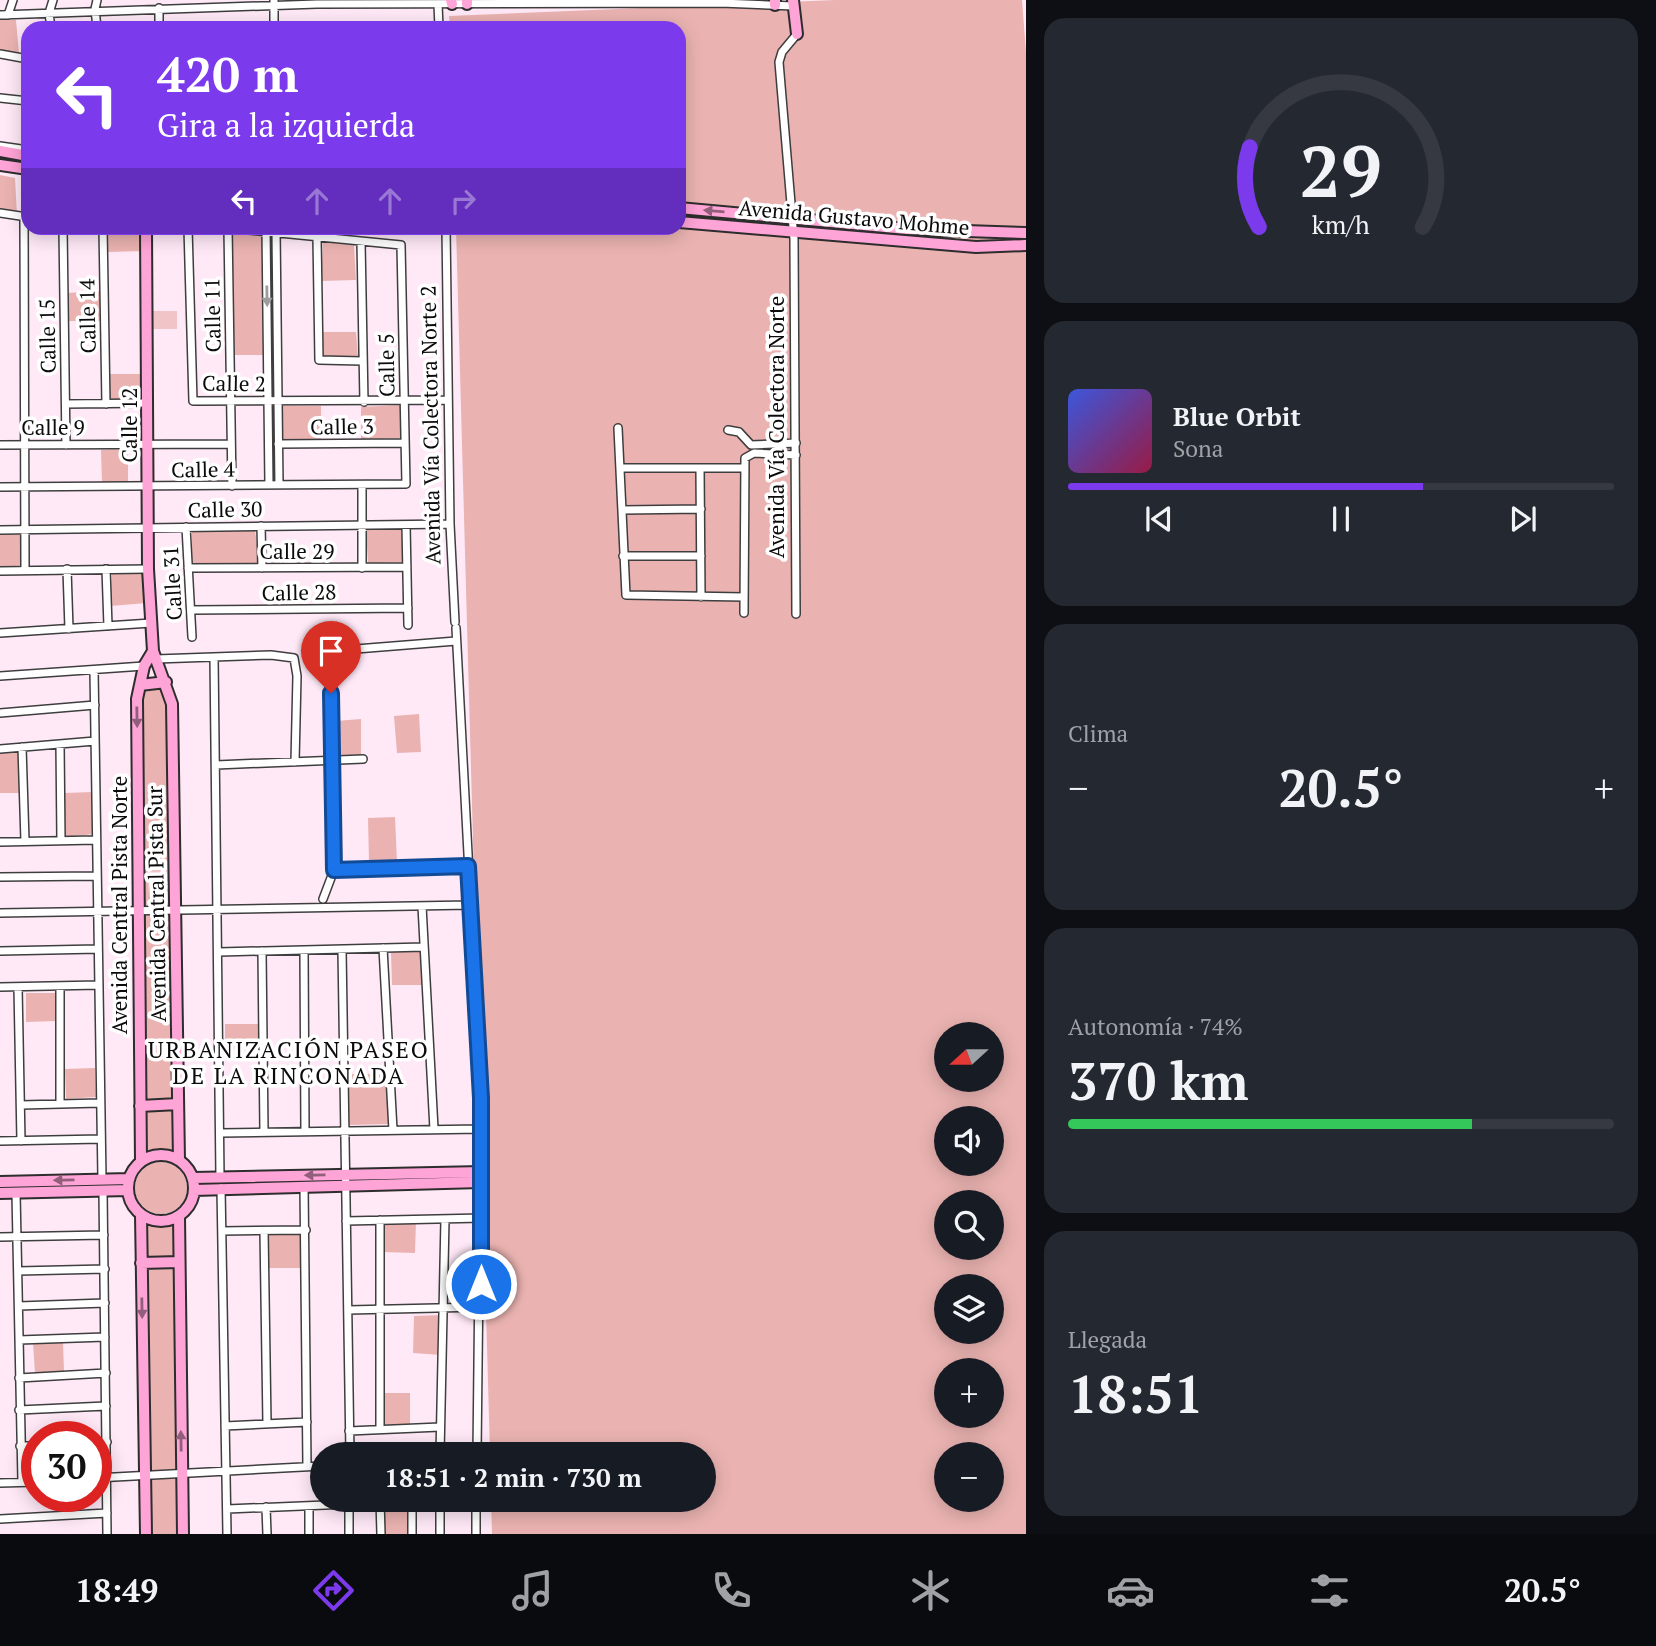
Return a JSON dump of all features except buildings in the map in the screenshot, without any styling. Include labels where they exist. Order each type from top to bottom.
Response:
[{"type":"street","points":[[4,15],[13,0]]},
{"type":"street","points":[[50,21],[49,13],[53,0]]},
{"type":"street","points":[[96,21],[97,0]]},
{"type":"street","points":[[4,15],[274,2],[794,3],[797,34],[779,58],[792,218]]},
{"type":"street","points":[[274,2],[274,21]]},
{"type":"street","points":[[438,4],[439,21]]},
{"type":"street","points":[[159,8],[159,21]]},
{"type":"street","points":[[0,54],[21,58]]},
{"type":"street","points":[[0,98],[21,100]]},
{"type":"street","points":[[0,146],[21,149]]},
{"type":"street","points":[[0,152],[21,155]]},
{"type":"street","points":[[0,165],[21,168]]},
{"type":"street","name":"Avenida Gustavo Mohme","points":[[686,209],[907,229],[1026,233]]},
{"type":"street","points":[[0,213],[21,216]]},
{"type":"street","name":"Avenida Vía Colectora Norte","points":[[792,218],[796,614]]},
{"type":"street","name":"Avenida Gustavo Mohme","points":[[686,223],[794,235],[976,247],[1026,244]]},
{"type":"street","points":[[25,570],[26,235]]},
{"type":"street","name":"Calle 15","points":[[63,235],[66,444]]},
{"type":"street","name":"Calle 14","points":[[103,235],[106,404]]},
{"type":"street","name":"Calle 12","points":[[146,235],[148,569],[155,655]]},
{"type":"street","name":"Calle 2","points":[[188,235],[191,396],[197,404],[231,401],[447,400]]},
{"type":"street","name":"Calle 11","points":[[228,235],[232,486]]},
{"type":"street","points":[[266,235],[269,485]]},
{"type":"street","points":[[276,235],[279,485]]},
{"type":"street","points":[[305,235],[361,242],[364,402]]},
{"type":"street","name":"Avenida Vía Colectora Norte 2","points":[[446,235],[450,524],[481,1129],[477,1442]]},
{"type":"street","points":[[317,237],[319,360],[362,361]]},
{"type":"street","name":"Calle 5","points":[[361,242],[401,245],[406,484]]},
{"type":"street","points":[[66,404],[148,403]]},
{"type":"street","points":[[618,428],[624,590],[628,597],[744,597]]},
{"type":"street","points":[[728,430],[739,432],[751,445],[796,443]]},
{"type":"street","name":"Calle 3","points":[[278,444],[405,443]]},
{"type":"street","name":"Calle 9","points":[[0,445],[231,444]]},
{"type":"street","points":[[744,613],[745,458],[749,454],[796,456]]},
{"type":"street","points":[[621,468],[745,468]]},
{"type":"street","points":[[700,468],[701,597]]},
{"type":"street","name":"Calle 4","points":[[0,487],[406,484]]},
{"type":"street","points":[[362,485],[362,568]]},
{"type":"street","points":[[622,510],[701,509]]},
{"type":"street","name":"Calle 30","points":[[0,530],[450,524]]},
{"type":"street","points":[[406,525],[408,625]]},
{"type":"street","points":[[261,526],[262,569]]},
{"type":"street","name":"Calle 31","points":[[186,527],[192,637]]},
{"type":"street","points":[[623,556],[701,555]]},
{"type":"street","name":"Calle 29","points":[[188,568],[407,567]]},
{"type":"street","points":[[67,569],[69,629]]},
{"type":"street","points":[[106,569],[108,625]]},
{"type":"street","points":[[0,571],[148,569]]},
{"type":"street","name":"Calle 28","points":[[191,610],[408,608]]},
{"type":"street","points":[[0,633],[151,623]]},
{"type":"street","points":[[323,899],[334,870],[331,651],[456,640]]},
{"type":"street","points":[[155,655],[271,655],[293,658],[297,676],[295,762]]},
{"type":"street","name":"Avenida Central Pista Norte","points":[[141,1161],[137,699],[144,666],[155,655]]},
{"type":"street","name":"Avenida Central Pista Sur","points":[[155,655],[172,704],[179,1160]]},
{"type":"street","points":[[214,657],[227,1534]]},
{"type":"street","points":[[0,677],[144,666]]},
{"type":"street","points":[[94,670],[106,1421]]},
{"type":"street","points":[[140,685],[166,682]]},
{"type":"street","points":[[0,713],[95,705]]},
{"type":"street","points":[[0,749],[95,741]]},
{"type":"street","points":[[60,744],[61,840]]},
{"type":"street","points":[[22,747],[25,841]]},
{"type":"street","points":[[216,765],[363,759]]},
{"type":"street","points":[[0,842],[96,840]]},
{"type":"street","points":[[334,870],[468,866]]},
{"type":"street","points":[[0,877],[97,876]]},
{"type":"street","points":[[0,913],[218,912],[470,905]]},
{"type":"street","points":[[422,906],[434,1129]]},
{"type":"street","points":[[219,952],[424,947]]},
{"type":"street","points":[[383,948],[393,1130]]},
{"type":"street","points":[[0,951],[98,949]]},
{"type":"street","points":[[303,950],[305,1131]]},
{"type":"street","points":[[342,950],[349,1442]]},
{"type":"street","points":[[262,951],[264,1132]]},
{"type":"street","points":[[0,987],[99,985]]},
{"type":"street","points":[[18,987],[21,1141]]},
{"type":"street","points":[[60,987],[60,1104]]},
{"type":"street","points":[[21,1105],[100,1103]]},
{"type":"street","points":[[140,1106],[178,1104]]},
{"type":"street","points":[[221,1133],[481,1129]]},
{"type":"street","points":[[0,1141],[101,1139]]},
{"type":"street","points":[[160,1154],[179,1160],[194,1184],[190,1205],[179,1216],[164,1222],[141,1215],[131,1202],[128,1185],[141,1161],[160,1154]]},
{"type":"street","points":[[194,1184],[482,1177]]},
{"type":"street","points":[[221,1182],[304,1186],[344,1180]]},
{"type":"street","points":[[0,1182],[128,1185]]},
{"type":"street","points":[[0,1193],[102,1185]]},
{"type":"street","points":[[112,1478],[307,1466],[304,1186]]},
{"type":"street","points":[[16,1193],[21,1464]]},
{"type":"street","points":[[141,1215],[146,1534]]},
{"type":"street","points":[[179,1216],[183,1534]]},
{"type":"street","points":[[346,1221],[482,1218]]},
{"type":"street","points":[[440,1442],[445,1219]]},
{"type":"street","points":[[380,1220],[380,1429]]},
{"type":"street","points":[[222,1231],[306,1230]]},
{"type":"street","points":[[264,1231],[267,1424]]},
{"type":"street","points":[[0,1237],[104,1235]]},
{"type":"street","points":[[141,1263],[178,1262]]},
{"type":"street","points":[[18,1271],[105,1269]]},
{"type":"street","points":[[19,1306],[105,1303]]},
{"type":"street","points":[[348,1310],[481,1307]]},
{"type":"street","points":[[19,1340],[105,1337]]},
{"type":"street","points":[[19,1378],[106,1373]]},
{"type":"street","points":[[19,1410],[106,1406]]},
{"type":"street","points":[[225,1426],[307,1422]]},
{"type":"street","points":[[349,1431],[440,1427]]},
{"type":"street","points":[[0,1483],[21,1482]]},
{"type":"street","points":[[266,1507],[267,1534]]},
{"type":"street","points":[[227,1509],[309,1507],[309,1534]]},
{"type":"street","points":[[349,1512],[349,1534]]},
{"type":"street","points":[[380,1512],[381,1534]]},
{"type":"street","points":[[412,1512],[412,1534]]},
{"type":"street","points":[[440,1512],[440,1534]]},
{"type":"street","points":[[476,1534],[477,1512]]},
{"type":"street","points":[[0,1519],[107,1513],[107,1534]]},
{"type":"shaded area","points":[[835,0],[1022,0],[1026,52],[1026,1534],[492,1534],[491,1512],[716,1512],[716,1442],[490,1442],[456,235],[686,235],[686,21],[449,21],[449,16]]},
{"type":"shaded area","points":[[0,20],[16,20],[19,54],[0,49]]},
{"type":"shaded area","points":[[0,175],[15,178],[17,215],[0,211]]},
{"type":"shaded area","points":[[107,235],[142,235],[142,251],[107,252]]},
{"type":"shaded area","points":[[231,235],[263,235],[264,355],[233,355]]},
{"type":"shaded area","points":[[323,242],[354,245],[356,280],[321,281]]},
{"type":"shaded area","points":[[102,291],[101,321],[68,321],[67,293]]},
{"type":"shaded area","points":[[153,311],[177,311],[177,329],[153,329]]},
{"type":"shaded area","points":[[321,332],[356,332],[358,356],[355,359],[323,358]]},
{"type":"shaded area","points":[[110,374],[144,374],[144,400],[109,401]]},
{"type":"shaded area","points":[[400,405],[402,438],[361,439],[361,407]]},
{"type":"shaded area","points":[[283,406],[321,406],[321,440],[281,439]]},
{"type":"shaded area","points":[[128,449],[128,482],[102,483],[101,450]]},
{"type":"shaded area","points":[[401,528],[404,562],[368,563],[366,530]]},
{"type":"shaded area","points":[[255,530],[259,561],[256,565],[192,564],[192,532]]},
{"type":"shaded area","points":[[21,532],[23,565],[0,568],[0,533]]},
{"type":"shaded area","points":[[112,572],[144,572],[147,603],[110,606]]},
{"type":"shaded area","points":[[158,683],[168,695],[172,905],[147,908],[143,907],[139,700],[147,686]]},
{"type":"shaded area","points":[[419,714],[421,752],[397,753],[394,716]]},
{"type":"shaded area","points":[[361,719],[361,755],[336,756],[336,721]]},
{"type":"shaded area","points":[[19,751],[20,793],[0,793],[0,753]]},
{"type":"shaded area","points":[[93,792],[94,834],[66,837],[64,793]]},
{"type":"shaded area","points":[[395,817],[397,862],[369,862],[368,818]]},
{"type":"shaded area","points":[[148,861],[168,861],[167,891],[148,891]]},
{"type":"shaded area","points":[[143,914],[168,915],[172,919],[173,1100],[145,1101]]},
{"type":"shaded area","points":[[420,951],[422,985],[392,985],[391,952]]},
{"type":"shaded area","points":[[26,993],[55,993],[56,1021],[26,1022]]},
{"type":"shaded area","points":[[225,1024],[258,1024],[258,1049],[225,1049]]},
{"type":"shaded area","points":[[95,1068],[96,1097],[66,1099],[65,1069]]},
{"type":"shaded area","points":[[349,1074],[386,1074],[389,1124],[349,1125]]},
{"type":"shaded area","points":[[145,1109],[173,1109],[173,1150],[145,1150]]},
{"type":"shaded area","points":[[161,1162],[180,1169],[187,1188],[180,1207],[161,1214],[142,1207],[135,1188],[142,1169]]},
{"type":"shaded area","points":[[145,1220],[161,1224],[175,1220],[177,1253],[174,1258],[149,1259],[144,1254]]},
{"type":"shaded area","points":[[416,1221],[415,1253],[381,1252],[381,1222]]},
{"type":"shaded area","points":[[266,1233],[300,1234],[300,1268],[267,1268]]},
{"type":"shaded area","points":[[147,1267],[173,1267],[176,1270],[179,1466],[174,1470],[150,1471]]},
{"type":"shaded area","points":[[442,1315],[441,1355],[413,1353],[414,1316]]},
{"type":"shaded area","points":[[63,1342],[64,1372],[35,1373],[33,1343]]},
{"type":"shaded area","points":[[382,1393],[410,1393],[410,1426],[382,1427]]},
{"type":"shaded area","points":[[173,1476],[179,1482],[179,1534],[148,1534],[149,1480]]},
{"type":"shaded area","points":[[384,1512],[414,1512],[414,1534],[385,1534]]},
{"type":"district","name":"URBANIZACIÓN PASEO DE LA RINCONADA","points":[[289,1062]]},
{"type":"route","points":[[331,693],[334,870],[468,866],[481,1098],[481,1284]]}]
